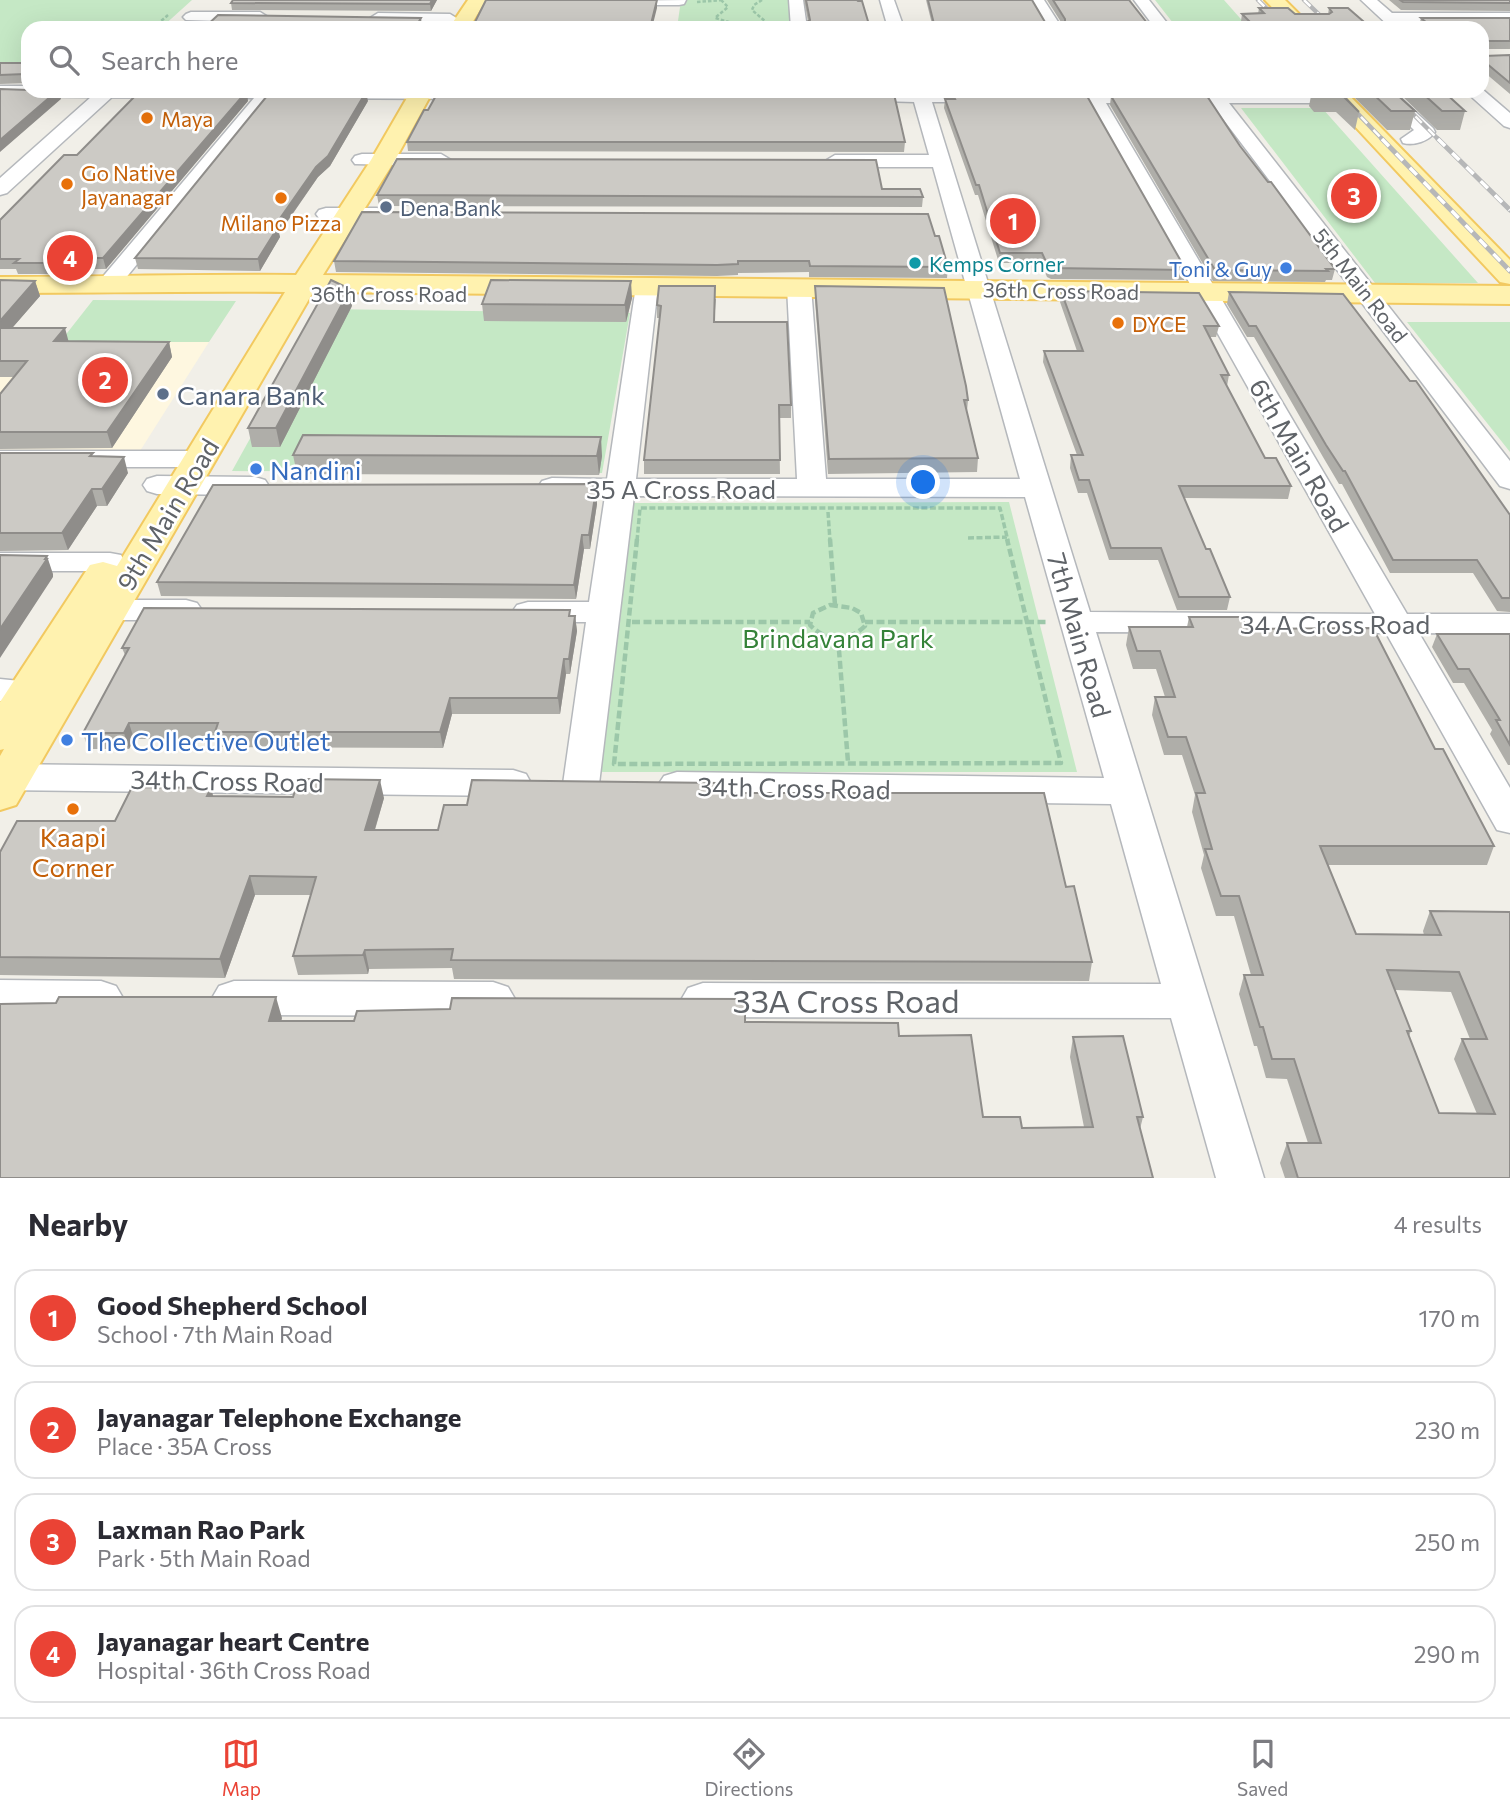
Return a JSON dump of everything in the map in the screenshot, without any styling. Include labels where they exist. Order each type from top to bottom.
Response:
[{"type":"main road","points":[[453,21],[461,0]]},
{"type":"main road","points":[[455,21],[477,0]]},
{"type":"main road","points":[[1274,0],[1296,21]]},
{"type":"main road","name":"9th Main Road","points":[[3,782],[111,610],[179,472],[409,98]]},
{"type":"main road","points":[[1350,98],[1510,276]]},
{"type":"main road","points":[[1352,98],[1410,139],[1429,157]]},
{"type":"main road","name":"36th Cross Road","points":[[0,285],[108,285],[130,290],[291,288],[980,293],[1370,298],[1510,303]]},
{"type":"main road","name":"36th Cross Road","points":[[1370,298],[1510,295]]},
{"type":"main road","name":"9th Main Road","points":[[0,736],[14,690],[179,472]]},
{"type":"street","points":[[186,21],[210,0]]},
{"type":"street","points":[[796,0],[798,21]]},
{"type":"street","points":[[887,0],[894,21]]},
{"type":"street","points":[[1037,0],[1050,21]]},
{"type":"street","points":[[1141,0],[1158,21]]},
{"type":"street","points":[[1368,0],[1392,21]]},
{"type":"street","points":[[598,1],[678,5]]},
{"type":"street","points":[[207,21],[272,18]]},
{"type":"street","points":[[367,18],[403,21]]},
{"type":"street","points":[[1440,21],[1510,18]]},
{"type":"street","points":[[0,91],[21,91]]},
{"type":"street","points":[[1489,96],[1510,99]]},
{"type":"street","points":[[0,190],[100,98]]},
{"type":"street","points":[[108,285],[263,98]]},
{"type":"street","name":"7th Main Road","points":[[922,98],[941,161],[944,216],[980,293],[1240,1178]]},
{"type":"street","name":"6th Main Road","points":[[1094,98],[1510,820]]},
{"type":"street","name":"5th Main Road","points":[[1216,98],[1510,480]]},
{"type":"street","points":[[1390,98],[1426,132],[1410,139]]},
{"type":"street","points":[[1482,98],[1510,122]]},
{"type":"street","points":[[372,160],[467,160]]},
{"type":"street","points":[[815,160],[941,161]]},
{"type":"street","points":[[338,214],[392,214]]},
{"type":"street","points":[[495,612],[611,619],[620,487],[646,290]]},
{"type":"street","points":[[799,291],[820,498]]},
{"type":"street","points":[[0,459],[179,472],[278,486]]},
{"type":"street","name":"35 A Cross Road","points":[[524,487],[620,487],[820,498],[1037,488]]},
{"type":"street","points":[[0,562],[110,562]]},
{"type":"street","points":[[111,610],[221,611]]},
{"type":"street","name":"34th Cross Road","points":[[3,782],[571,784],[611,619]]},
{"type":"street","name":"34 A Cross Road","points":[[1076,622],[1510,624]]},
{"type":"street","name":"34th Cross Road","points":[[648,785],[849,775],[1126,791]]},
{"type":"street","points":[[0,998],[136,998]]},
{"type":"street","points":[[192,998],[525,999]]},
{"type":"street","name":"33A Cross Road","points":[[664,999],[1188,1001]]},
{"type":"path","points":[[722,0],[728,7],[715,18],[725,21]]},
{"type":"path","points":[[762,0],[754,5],[752,10],[765,21]]},
{"type":"path","points":[[820,498],[835,605]]},
{"type":"path","points":[[820,498],[1000,508],[1061,763],[849,775],[614,764],[611,619],[640,508],[820,498]]},
{"type":"path","points":[[968,538],[1007,537]]},
{"type":"path","points":[[835,605],[861,612],[865,622],[860,632],[838,638],[814,631],[810,622],[813,613],[820,608],[835,605]]},
{"type":"path","points":[[611,619],[810,622]]},
{"type":"path","points":[[865,622],[1076,622]]},
{"type":"path","points":[[838,638],[849,775]]},
{"type":"shaded area","points":[[9,342],[209,342],[140,451],[0,451],[0,352]]},
{"type":"green space","points":[[0,0],[192,0],[169,21],[21,21],[21,78],[0,78]]},
{"type":"green space","points":[[681,0],[791,0],[792,21],[678,21]]},
{"type":"green space","points":[[1155,0],[1224,0],[1243,21],[1172,21]]},
{"type":"green space","points":[[1241,108],[1322,108],[1478,283],[1375,283]]},
{"type":"green space","points":[[93,300],[236,301],[209,342],[60,342]]},
{"type":"green space","points":[[322,309],[630,313],[602,473],[232,471]]},
{"type":"green space","points":[[1407,322],[1510,322],[1510,452]]},
{"type":"green space","name":"Brindavana Park","points":[[1009,502],[1077,772],[599,772],[630,503]]},
{"type":"building","points":[[233,0],[432,0],[430,4],[231,3]]},
{"type":"building","points":[[486,0],[657,0],[652,21],[476,21]]},
{"type":"building","points":[[806,0],[857,0],[862,1],[868,21],[808,21]]},
{"type":"building","points":[[928,0],[1032,0],[1044,21],[933,21]]},
{"type":"building","points":[[1053,0],[1129,0],[1146,21],[1065,21]]},
{"type":"building","points":[[1400,0],[1510,0],[1510,3],[1403,2]]},
{"type":"building","points":[[1259,8],[1288,8],[1295,14],[1329,14],[1332,12],[1329,8],[1348,8],[1363,21],[1249,21],[1242,14],[1264,13]]},
{"type":"building","points":[[218,15],[421,18],[419,21],[212,21]]},
{"type":"building","points":[[1421,18],[1510,18],[1510,41],[1489,41],[1489,21],[1425,21]]},
{"type":"building","points":[[1510,55],[1510,83],[1489,66],[1489,56]]},
{"type":"building","points":[[0,63],[21,63],[21,74],[0,75]]},
{"type":"building","points":[[0,89],[21,90],[21,98],[49,98],[0,140]]},
{"type":"building","points":[[133,98],[241,98],[103,258],[59,258],[55,263],[14,263],[19,259],[0,259],[0,220],[64,155],[77,155]]},
{"type":"building","points":[[265,98],[362,98],[328,156],[316,167],[274,227],[278,227],[258,259],[135,258]]},
{"type":"building","points":[[435,98],[895,98],[905,142],[407,142],[424,110],[428,110]]},
{"type":"building","points":[[1088,98],[1186,270],[1052,268],[1048,266],[1042,253],[1000,253],[979,185],[976,185],[945,99]]},
{"type":"building","points":[[1112,98],[1208,98],[1240,146],[1268,182],[1271,182],[1335,269],[1215,270]]},
{"type":"building","points":[[1377,98],[1401,98],[1415,111],[1391,111]]},
{"type":"building","points":[[1428,98],[1451,98],[1465,111],[1442,111]]},
{"type":"building","points":[[397,159],[876,160],[882,189],[920,189],[923,197],[377,195]]},
{"type":"building","points":[[362,212],[928,214],[935,236],[939,236],[948,267],[810,266],[809,261],[738,261],[738,264],[717,265],[334,261]]},
{"type":"building","points":[[0,280],[35,281],[0,321]]},
{"type":"building","points":[[331,280],[350,289],[276,428],[248,428]]},
{"type":"building","points":[[491,280],[631,281],[625,305],[482,304]]},
{"type":"building","points":[[659,286],[715,286],[714,322],[787,322],[791,405],[779,405],[780,460],[644,460],[661,306],[657,305]]},
{"type":"building","points":[[815,286],[944,288],[966,386],[968,400],[964,400],[978,458],[829,459]]},
{"type":"building","points":[[1061,291],[1199,293],[1219,326],[1204,326],[1229,375],[1221,375],[1265,458],[1276,458],[1291,486],[1179,486],[1230,597],[1179,597],[1161,548],[1111,548],[1089,480],[1079,480],[1071,455],[1083,455],[1044,351],[1083,351]]},
{"type":"building","points":[[1229,292],[1343,294],[1410,381],[1416,381],[1510,515],[1510,598],[1502,598],[1477,560],[1393,560],[1345,471],[1326,445],[1256,326],[1249,326]]},
{"type":"building","points":[[0,328],[65,328],[54,341],[169,342],[107,432],[0,432],[0,394],[27,361],[0,361]]},
{"type":"building","points":[[303,435],[601,437],[597,456],[293,455]]},
{"type":"building","points":[[0,453],[93,453],[90,456],[124,457],[102,489],[92,489],[62,533],[0,533]]},
{"type":"building","points":[[594,484],[592,490],[596,490],[589,535],[582,535],[574,585],[157,582],[213,485]]},
{"type":"building","points":[[0,555],[47,556],[47,559],[0,629]]},
{"type":"building","points":[[144,608],[570,610],[569,616],[575,616],[569,659],[564,659],[558,698],[450,698],[440,732],[215,732],[218,723],[129,723],[124,733],[83,733],[129,648],[122,648]]},
{"type":"building","points":[[1189,617],[1242,617],[1247,629],[1373,628],[1435,749],[1443,749],[1494,846],[1320,846],[1356,934],[1441,935],[1430,911],[1510,912],[1510,1178],[1298,1178],[1287,1143],[1321,1143],[1294,1059],[1272,1059],[1263,1027],[1260,1027],[1244,975],[1263,975],[1239,896],[1221,896],[1205,849],[1212,849],[1196,793],[1205,793],[1186,737],[1168,737],[1155,697],[1175,697],[1160,651],[1137,651],[1129,627],[1193,627]],"holes":[[[1387,970],[1459,972],[1487,1039],[1462,1039],[1495,1114],[1439,1113]]]},
{"type":"building","points":[[1437,634],[1510,634],[1510,745],[1496,720],[1500,720],[1469,669],[1458,669]]},
{"type":"building","points":[[299,779],[380,780],[365,830],[438,830],[444,805],[467,805],[472,780],[718,783],[718,793],[1044,793],[1066,887],[1074,886],[1092,962],[451,960],[453,949],[365,950],[363,955],[293,956],[316,877],[250,876],[220,959],[0,957],[0,852],[17,821],[115,821],[132,787],[211,788],[207,796],[293,797]]},
{"type":"building","points":[[59,997],[276,997],[269,1021],[354,1021],[357,1011],[450,1009],[452,998],[745,999],[745,1022],[898,1023],[899,1036],[971,1035],[983,1117],[1020,1117],[1022,1128],[1093,1127],[1073,1037],[1123,1036],[1143,1117],[1137,1117],[1153,1178],[0,1178],[0,1004],[56,1003]]},
{"type":"railway","points":[[1258,0],[1279,21]]},
{"type":"railway","points":[[1304,0],[1326,21]]},
{"type":"railway","points":[[1343,98],[1384,141]]},
{"type":"railway","points":[[1397,98],[1438,139]]},
{"type":"railway","points":[[1382,139],[1510,271]]},
{"type":"railway","points":[[1438,139],[1510,210]]},
{"type":"place","name":"Maya","points":[[147,118]]},
{"type":"place","name":"Go Native Jayanagar","points":[[67,184]]},
{"type":"place","name":"Laxman Rao Park","points":[[1354,196]]},
{"type":"place","name":"Milano Pizza","points":[[281,198]]},
{"type":"place","name":"Dena Bank","points":[[386,207]]},
{"type":"place","name":"Good Shepherd School","points":[[1013,221]]},
{"type":"place","name":"Jayanagar heart Centre","points":[[70,258]]},
{"type":"place","name":"Kemps Corner","points":[[915,263]]},
{"type":"place","name":"Toni & Guy","points":[[1286,268]]},
{"type":"place","name":"DYCE","points":[[1118,323]]},
{"type":"place","name":"Jayanagar Telephone Exchange","points":[[105,380]]},
{"type":"place","name":"Canara Bank","points":[[163,394]]},
{"type":"place","name":"Nandini","points":[[256,469]]},
{"type":"place","name":"The Collective Outlet","points":[[67,740]]},
{"type":"place","name":"Kaapi Corner","points":[[73,809]]}]
